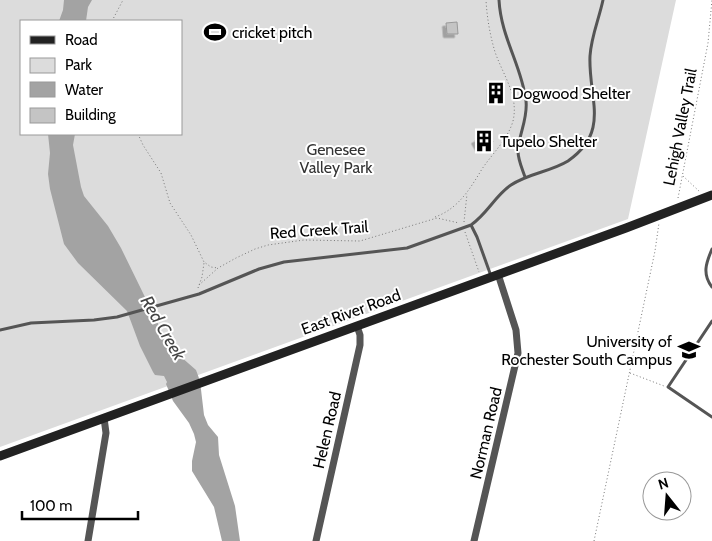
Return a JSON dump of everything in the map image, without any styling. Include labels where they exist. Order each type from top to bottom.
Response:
[{"type":"street","name":"East River Road","points":[[0,456],[709,196]]},
{"type":"street","name":"Norman Road","points":[[474,541],[518,353],[516,330],[495,275]]},
{"type":"street","name":"Helen Road","points":[[316,541],[360,345],[360,335],[357,326]]},
{"type":"street","points":[[88,541],[106,433],[104,418]]},
{"type":"lane","points":[[499,0],[502,25],[521,80],[526,101],[526,116],[518,153],[525,177]]},
{"type":"lane","points":[[0,330],[31,323],[94,320],[123,316],[199,294],[284,262],[407,248],[471,225],[505,189],[525,177],[567,162],[581,150],[591,135],[595,118],[590,54],[603,0]]},
{"type":"lane","points":[[471,225],[495,275]]},
{"type":"lane","points":[[712,249],[705,269],[706,280],[712,287]]},
{"type":"lane","points":[[712,321],[668,387],[712,417]]},
{"type":"path","points":[[113,20],[123,0]]},
{"type":"path","points":[[432,219],[447,212],[467,193],[508,132],[513,121],[513,96],[495,53],[486,0]]},
{"type":"path","name":"Lehigh Valley Trail","points":[[676,203],[683,176],[708,43],[712,0]]},
{"type":"path","points":[[138,135],[161,173],[170,203],[191,235],[204,262],[211,267],[218,268]]},
{"type":"path","points":[[683,176],[709,196]]},
{"type":"path","points":[[467,193],[464,228],[479,272]]},
{"type":"path","points":[[594,541],[655,251],[660,215]]},
{"type":"path","name":"Red Creek Trail","points":[[199,285],[218,268],[249,251],[268,245],[304,240],[360,241],[432,219],[450,220],[464,228]]},
{"type":"path","points":[[199,294],[204,262]]},
{"type":"path","points":[[629,373],[668,387]]},
{"type":"green space","name":"Genesee Valley Park","points":[[0,0],[676,0],[628,219],[0,447]]},
{"type":"water","points":[[64,0],[92,0],[88,7],[86,20],[59,20]]},
{"type":"water","points":[[48,135],[75,135],[73,145],[84,196],[108,226],[121,248],[172,349],[196,370],[200,381],[204,415],[208,425],[218,437],[219,455],[235,506],[240,541],[222,541],[214,507],[192,471],[196,442],[194,434],[189,423],[173,401],[164,376],[155,375],[153,372],[140,346],[127,311],[78,263],[64,244],[50,189],[48,174],[50,153]]},
{"type":"building","points":[[457,22],[458,34],[447,34],[446,23]]},
{"type":"building","name":"Dogwood Shelter","points":[[491,85],[501,85],[501,101],[491,101]]},
{"type":"building","name":"Tupelo Shelter","points":[[489,133],[493,142],[480,149],[475,140]]},
{"type":"place","name":"cricket pitch","points":[[215,32]]},
{"type":"place","name":"Dogwood Shelter","points":[[496,93]]},
{"type":"place","name":"Tupelo Shelter","points":[[484,141]]},
{"type":"place","name":"University of Rochester South Campus","points":[[689,350]]},
{"type":"water label","name":"Red Creek","points":[[163,328]]}]
